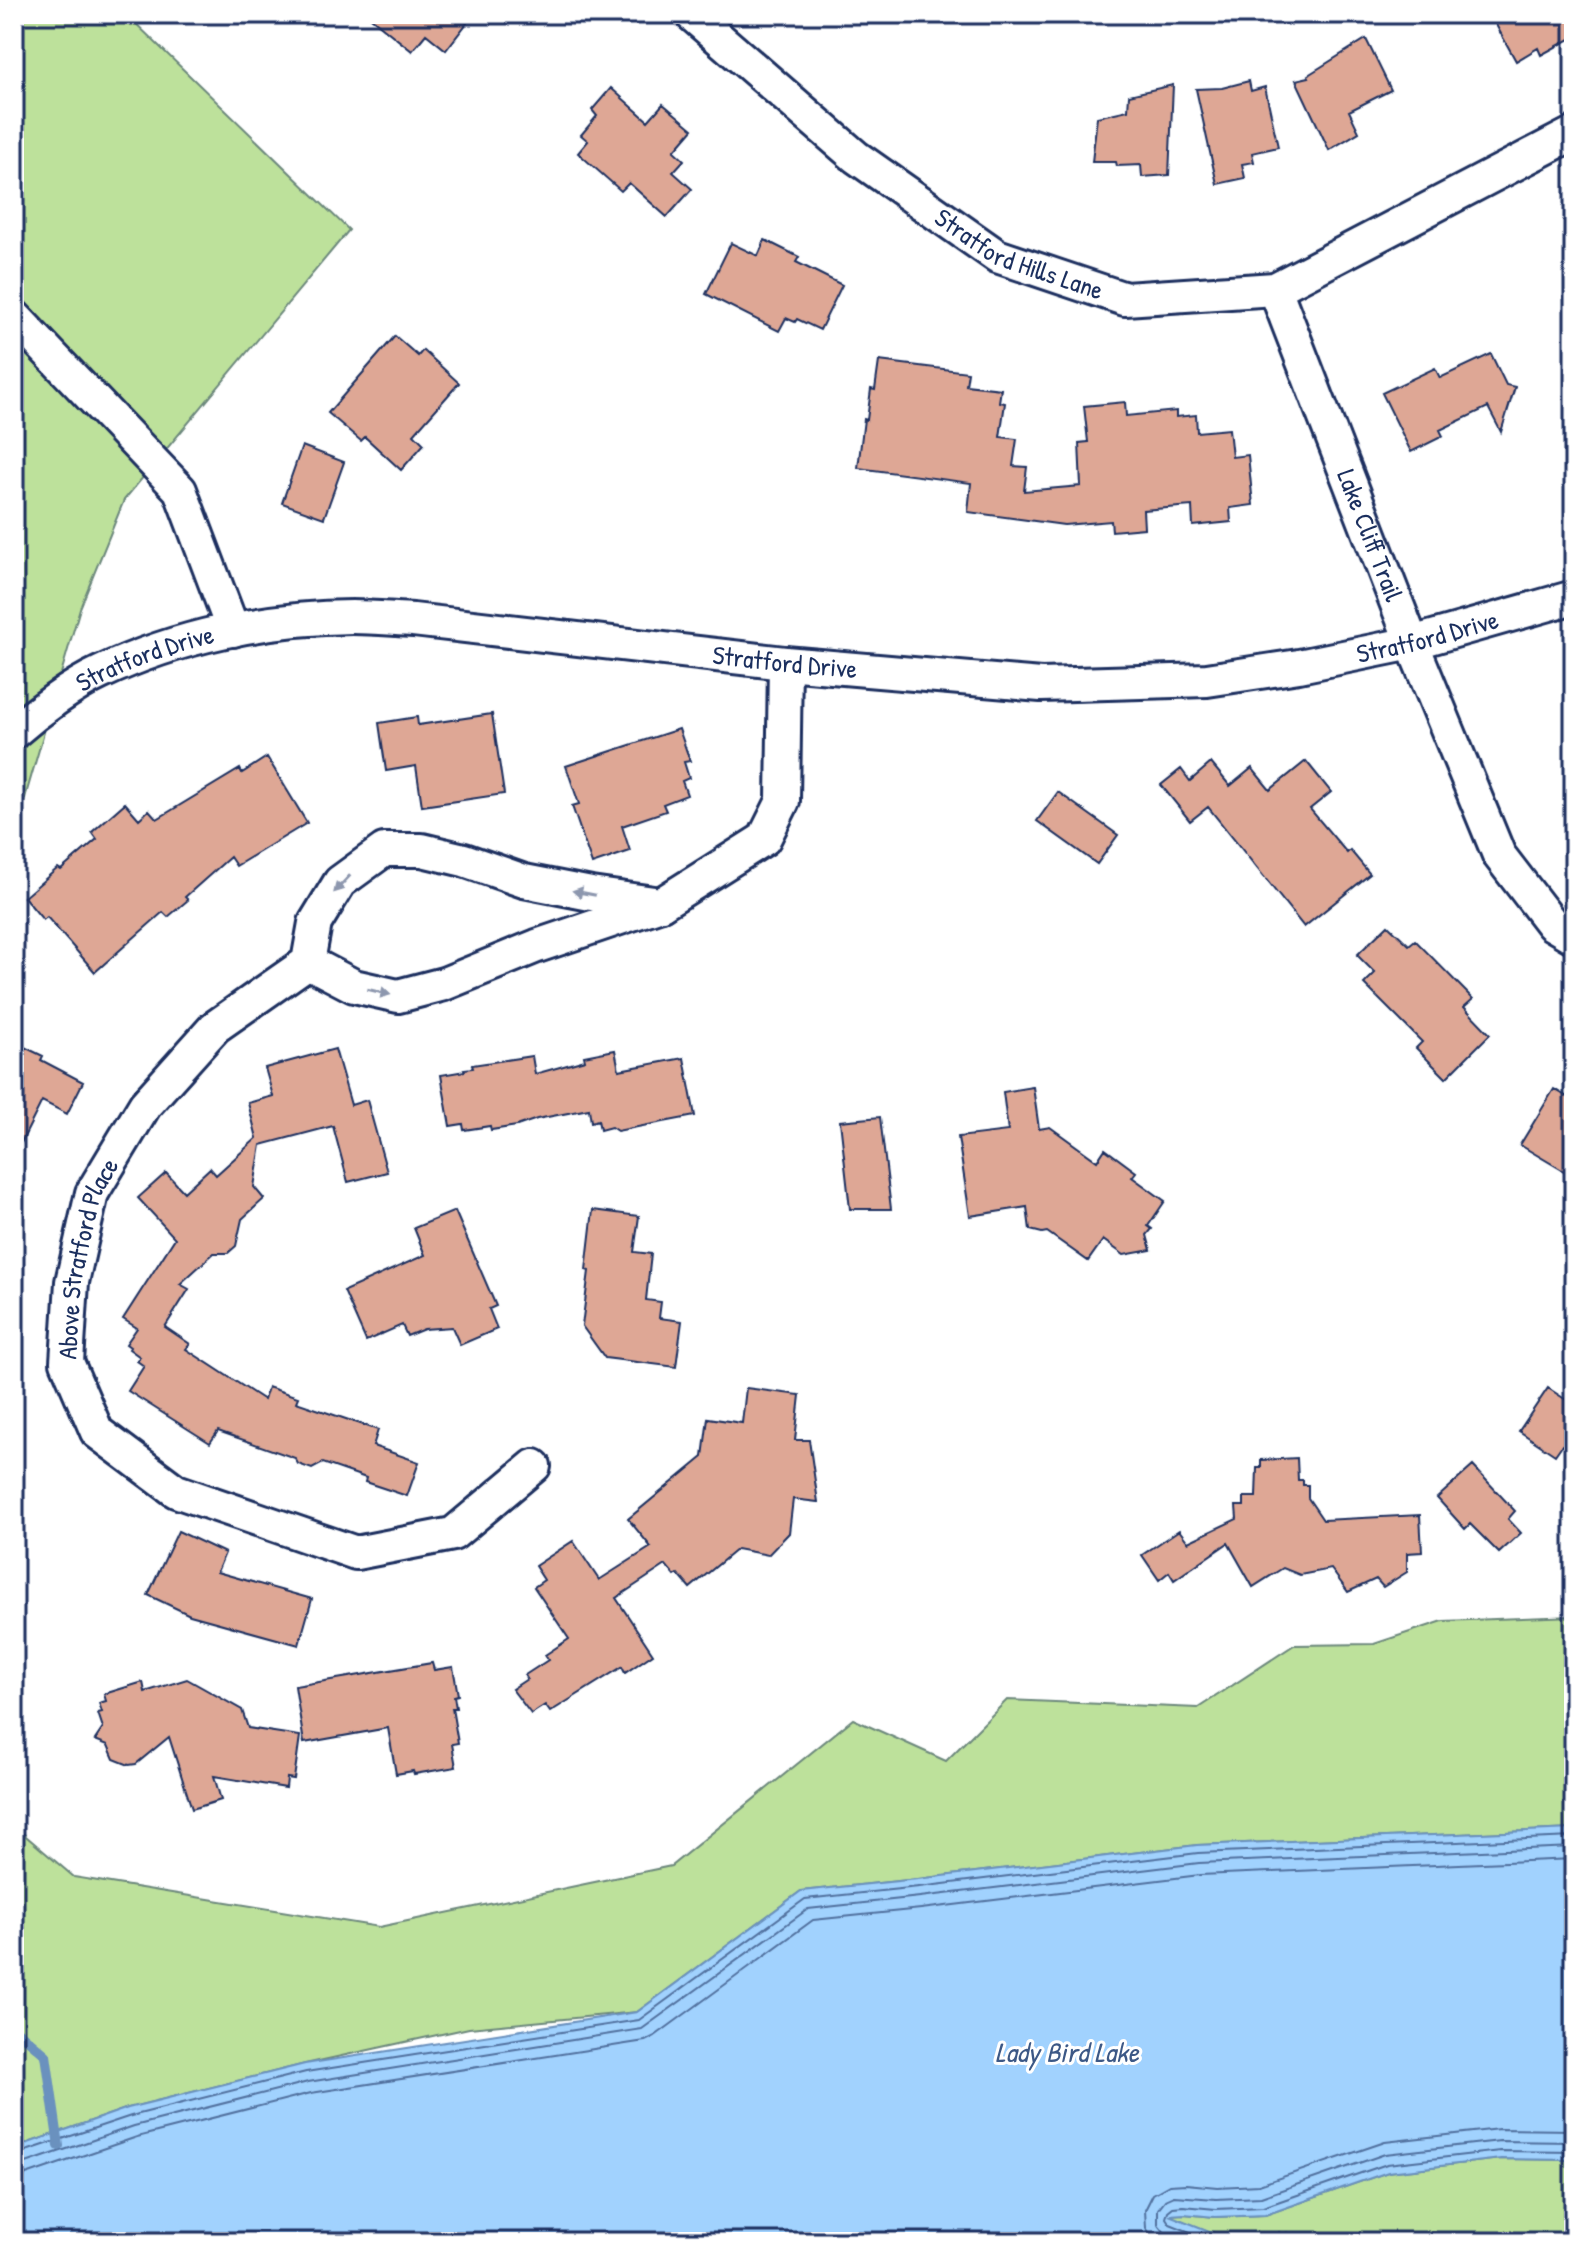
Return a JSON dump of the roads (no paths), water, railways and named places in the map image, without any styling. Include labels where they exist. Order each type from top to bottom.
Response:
[{"type":"street","name":"Stratford Hills Lane","points":[[691,14],[856,157],[997,256],[1125,299],[1275,289],[1574,133]]},
{"type":"street","name":"Lake Cliff Trail","points":[[1275,289],[1412,643],[1499,855],[1552,924],[1574,937]]},
{"type":"street","points":[[14,316],[180,490],[233,630]]},
{"type":"street","name":"Stratford Drive","points":[[14,732],[34,715],[98,674],[163,648],[233,630],[291,620],[354,617],[413,620],[785,663],[1041,685],[1191,681],[1299,666],[1412,643],[1574,597]]},
{"type":"street","points":[[661,904],[524,881],[464,860],[422,850],[384,850],[340,882],[315,923],[308,962],[354,986],[398,996],[444,984],[537,946],[661,904],[764,839],[783,801],[785,663]]},
{"type":"street","name":"Above Stratford Place","points":[[308,962],[215,1027],[145,1105],[92,1193],[72,1282],[67,1362],[97,1432],[176,1491],[356,1553],[453,1534],[534,1466]]},
{"type":"water","name":"Lady Bird Lake","points":[[1574,1829],[1574,2160],[1501,2159],[1388,2172],[1265,2215],[1169,2215],[1237,2242],[14,2242],[14,2148],[128,2108],[305,2064],[637,2012],[801,1891],[1197,1845]]},
{"type":"waterway","points":[[14,2028],[46,2055],[59,2146]]}]
